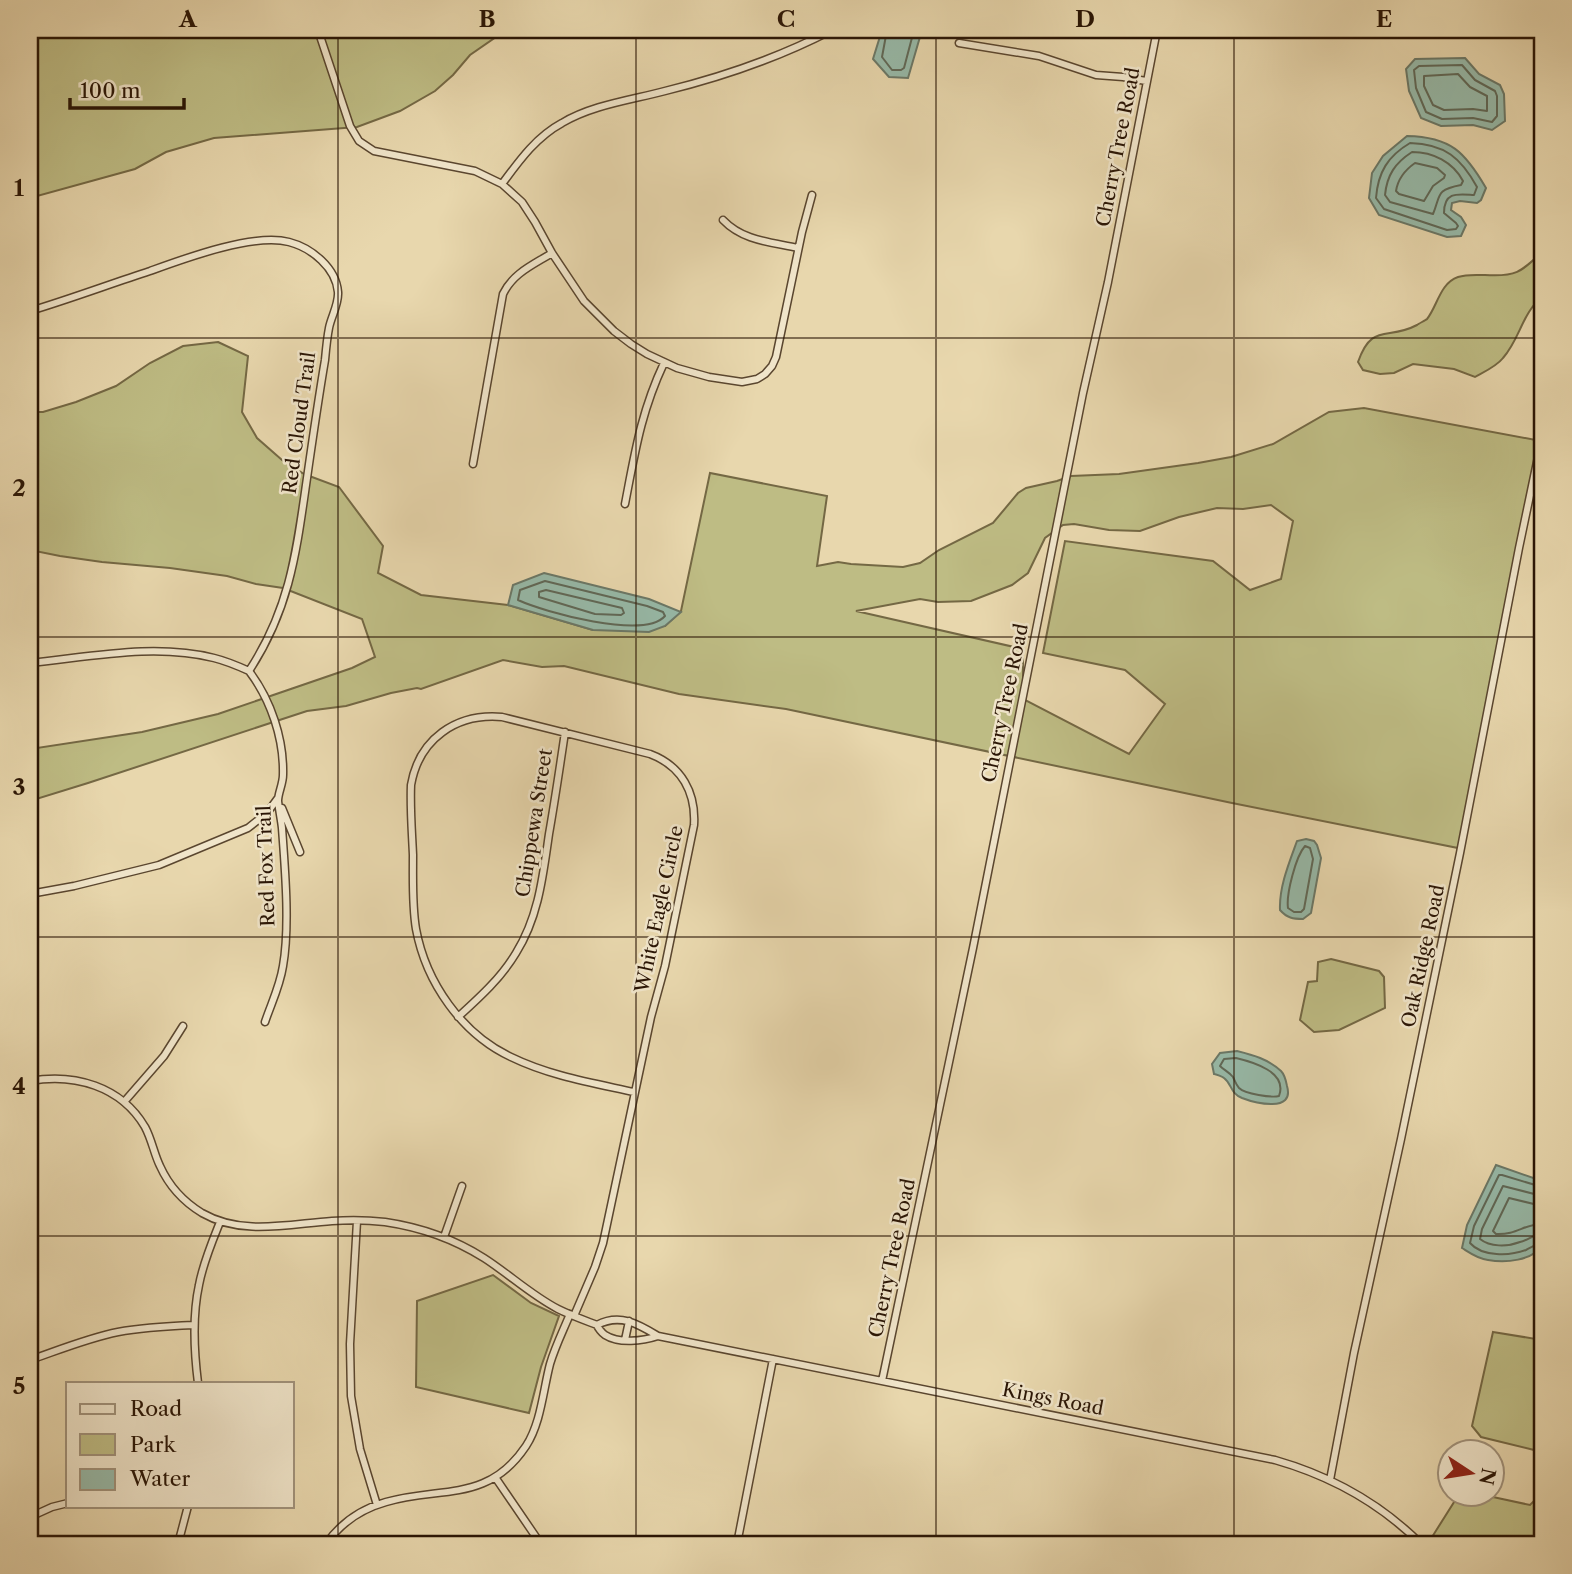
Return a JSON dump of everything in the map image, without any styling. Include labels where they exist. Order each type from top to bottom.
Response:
[{"type":"street","points":[[318,30],[350,126],[366,147],[383,154],[475,171],[502,184],[522,202],[552,253],[598,317],[631,344],[664,363],[693,373],[742,383],[765,374],[772,366],[812,195]]},
{"type":"street","points":[[502,184],[534,144],[547,132],[572,117],[725,73],[771,57],[832,30]]},
{"type":"street","name":"Cherry Tree Road","points":[[881,1381],[967,981],[1157,30]]},
{"type":"street","points":[[959,43],[1039,56],[1096,75],[1146,81]]},
{"type":"street","points":[[723,220],[732,229],[749,238],[798,248]]},
{"type":"street","name":"Red Cloud Trail","points":[[30,311],[197,255],[258,242],[281,241],[301,246],[320,260],[332,274],[338,297],[329,329],[300,528],[286,597],[275,626],[250,670]]},
{"type":"street","points":[[473,464],[503,294],[517,274],[552,253]]},
{"type":"street","points":[[625,503],[647,403],[664,363]]},
{"type":"street","name":"Oak Ridge Road","points":[[1330,1480],[1460,853],[1542,438]]},
{"type":"street","points":[[30,663],[120,653],[168,652],[213,658],[250,670]]},
{"type":"street","name":"Red Fox Trail","points":[[250,670],[270,707],[283,773],[278,798],[284,850],[284,954],[280,980],[265,1022]]},
{"type":"street","name":"White Eagle Circle","points":[[495,1477],[516,1459],[531,1437],[556,1345],[595,1267],[603,1243],[651,1017],[665,966],[694,825],[694,804],[682,776],[662,759],[650,754],[502,717],[477,717],[454,724],[429,745],[415,768],[411,794],[416,929],[433,979],[458,1017],[495,1049],[553,1074],[635,1092]]},
{"type":"street","name":"Chippewa Street","points":[[458,1017],[503,973],[532,922],[542,887],[565,732]]},
{"type":"street","points":[[278,798],[300,852]]},
{"type":"street","points":[[30,894],[159,865],[247,828],[267,813],[278,798]]},
{"type":"street","points":[[124,1102],[158,1064],[183,1026]]},
{"type":"street","points":[[30,1081],[47,1078],[73,1079],[103,1088],[124,1102],[145,1127],[160,1165],[174,1189],[192,1206],[220,1222],[252,1227],[334,1221],[404,1226],[444,1237],[483,1257],[558,1309],[597,1325],[603,1335],[625,1340],[629,1321],[617,1319],[597,1325]]},
{"type":"street","points":[[444,1237],[462,1186]]},
{"type":"street","points":[[357,1221],[350,1344],[351,1396],[360,1449],[377,1505]]},
{"type":"street","points":[[198,1382],[194,1325],[198,1287],[220,1222]]},
{"type":"street","name":"Kings Road","points":[[629,1321],[658,1336],[1298,1466],[1353,1491],[1402,1525],[1421,1544]]},
{"type":"street","points":[[30,1360],[118,1332],[194,1325]]},
{"type":"street","name":"Kings Road","points":[[625,1340],[643,1341],[658,1336]]},
{"type":"street","points":[[737,1544],[773,1359]]},
{"type":"street","points":[[326,1544],[351,1518],[377,1505],[410,1497],[468,1489],[495,1477],[536,1537]]},
{"type":"street","points":[[30,1517],[66,1504]]},
{"type":"street","points":[[178,1544],[187,1508]]},
{"type":"green space","points":[[30,30],[513,30],[499,35],[470,55],[435,91],[400,111],[357,127],[214,138],[166,152],[135,169],[30,198]]},
{"type":"green space","points":[[1542,252],[1542,297],[1530,311],[1509,351],[1494,366],[1475,377],[1454,369],[1413,364],[1394,373],[1380,374],[1363,370],[1358,362],[1369,342],[1375,337],[1406,330],[1426,320],[1452,280],[1468,275],[1511,274],[1523,269]]},
{"type":"green space","points":[[218,342],[248,356],[242,412],[257,438],[282,460],[304,474],[339,487],[383,546],[378,573],[421,595],[508,605],[593,630],[665,626],[681,611],[710,473],[827,496],[817,566],[838,562],[903,567],[920,563],[939,550],[993,523],[1018,493],[1026,488],[1071,476],[1119,474],[1231,457],[1273,444],[1329,412],[1364,408],[1541,441],[1458,848],[786,709],[679,694],[564,666],[542,667],[503,660],[421,689],[391,693],[346,706],[307,711],[30,801],[30,749],[142,732],[218,714],[352,668],[375,657],[362,619],[283,588],[227,576],[102,562],[30,550],[30,412],[43,412],[116,386],[150,363],[183,346]],"holes":[[[1271,505],[1293,521],[1281,579],[1250,590],[1213,561],[1065,541],[1043,653],[1125,670],[1165,704],[1129,754],[1023,699],[1023,649],[856,611],[920,599],[938,602],[971,601],[1012,585],[1028,573],[1045,538],[1063,525],[1140,531],[1179,517],[1217,508],[1243,509]]]},
{"type":"green space","points":[[1331,959],[1379,971],[1384,977],[1385,1008],[1339,1030],[1314,1032],[1300,1020],[1308,982],[1317,981],[1318,962]]},
{"type":"green space","points":[[493,1275],[531,1303],[559,1316],[541,1367],[529,1413],[416,1387],[417,1301]]},
{"type":"green space","points":[[1493,1332],[1542,1340],[1542,1456],[1534,1450],[1506,1443],[1506,1438],[1481,1437],[1472,1426]]},
{"type":"green space","points":[[1542,1486],[1542,1544],[1439,1544],[1432,1537],[1450,1508],[1506,1508],[1506,1500],[1530,1505],[1538,1497]]},
{"type":"water","points":[[882,30],[922,30],[908,78],[889,77],[873,59]]},
{"type":"water","points":[[1465,58],[1479,74],[1500,85],[1504,94],[1505,121],[1492,130],[1473,125],[1441,126],[1421,118],[1409,91],[1406,69],[1415,59]]},
{"type":"water","points":[[1407,136],[1446,143],[1471,165],[1486,188],[1477,203],[1452,203],[1451,210],[1461,217],[1466,225],[1461,236],[1447,237],[1379,215],[1369,198],[1372,173],[1383,156]]},
{"type":"water","points":[[544,573],[649,599],[681,612],[665,626],[649,632],[593,630],[508,605],[513,585]]},
{"type":"water","points":[[1297,841],[1314,841],[1321,858],[1311,913],[1303,919],[1296,919],[1280,910],[1281,893]]},
{"type":"water","points":[[1237,1051],[1266,1060],[1281,1071],[1287,1086],[1288,1094],[1285,1100],[1272,1104],[1242,1098],[1235,1094],[1224,1078],[1214,1074],[1212,1064],[1220,1053]]},
{"type":"water","points":[[1496,1165],[1542,1181],[1542,1245],[1532,1255],[1518,1260],[1484,1259],[1462,1248],[1467,1225]]}]
